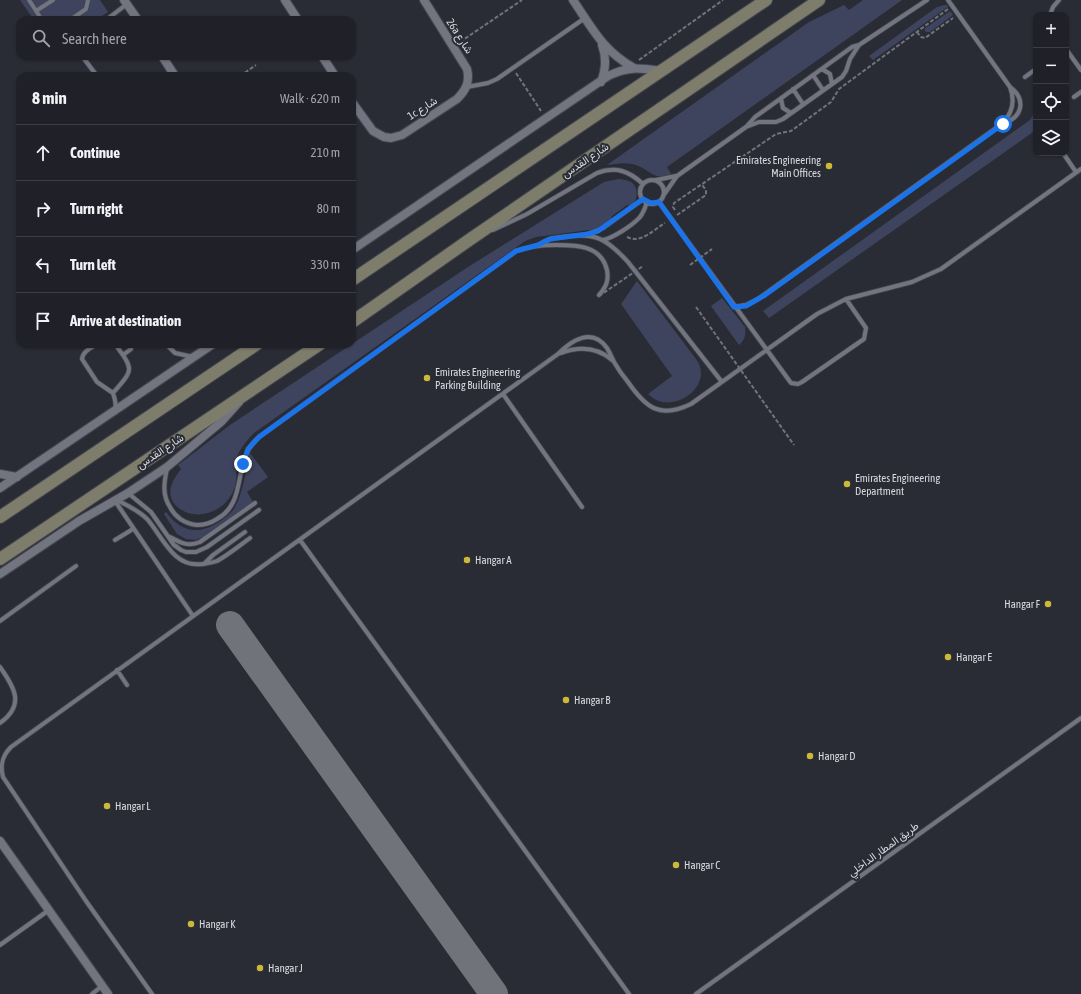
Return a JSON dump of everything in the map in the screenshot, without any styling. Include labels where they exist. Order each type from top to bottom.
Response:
[{"type":"main road","points":[[356,277],[766,0]]},
{"type":"main road","name":"شارع القدس","points":[[356,319],[819,0]]},
{"type":"main road","points":[[0,517],[251,348]]},
{"type":"main road","name":"شارع القدس","points":[[0,559],[314,348]]},
{"type":"street","points":[[285,0],[295,16]]},
{"type":"street","name":"26a شارع","points":[[424,0],[468,69],[469,75],[467,87]]},
{"type":"street","points":[[573,0],[601,42],[616,57],[633,67],[662,71]]},
{"type":"street","points":[[126,2],[135,16]]},
{"type":"street","points":[[601,42],[606,62],[604,75],[601,82]]},
{"type":"street","points":[[165,60],[172,72]]},
{"type":"street","points":[[325,60],[332,72]]},
{"type":"street","points":[[356,247],[616,72],[633,67]]},
{"type":"street","name":"1c شارع","points":[[356,108],[372,131],[384,137],[391,138],[402,135],[457,99],[467,87]]},
{"type":"street","points":[[0,488],[207,348]]},
{"type":"street","points":[[0,574],[79,521],[128,493],[167,466],[220,422],[246,394]]},
{"type":"street","points":[[0,474],[17,476]]},
{"type":"street","points":[[0,841],[108,994]]},
{"type":"lane","points":[[29,0],[39,16]]},
{"type":"lane","points":[[36,12],[54,0]]},
{"type":"lane","points":[[76,16],[86,9],[88,6],[88,0]]},
{"type":"lane","points":[[746,126],[762,122],[780,121],[844,74],[850,59],[859,46],[927,0]]},
{"type":"lane","points":[[734,307],[746,306],[758,299],[1003,124],[1016,117],[1020,104],[1016,91],[1010,86],[948,0]]},
{"type":"lane","points":[[1051,12],[1052,7],[1060,0]]},
{"type":"lane","points":[[110,16],[126,2]]},
{"type":"lane","points":[[467,87],[488,84],[497,79],[585,18]]},
{"type":"lane","points":[[659,202],[677,176],[852,46],[859,46]]},
{"type":"lane","points":[[1069,53],[1081,70]]},
{"type":"lane","points":[[85,60],[94,72]]},
{"type":"lane","points":[[822,69],[830,74],[832,84]]},
{"type":"lane","points":[[1026,77],[1033,71]]},
{"type":"lane","points":[[813,75],[823,90]]},
{"type":"lane","points":[[1003,124],[1008,118],[1013,106],[1010,86]]},
{"type":"lane","points":[[793,89],[803,104]]},
{"type":"lane","points":[[1074,97],[1081,92]]},
{"type":"lane","points":[[781,98],[783,108],[791,113]]},
{"type":"lane","points":[[1065,156],[1076,172]]},
{"type":"lane","points":[[472,238],[527,214],[597,173],[605,170],[613,169],[626,171],[643,184]]},
{"type":"lane","points":[[152,994],[86,901],[7,782],[1,770],[3,757],[11,747],[503,394],[558,354],[570,342],[576,339],[590,338],[602,343],[607,348],[614,362],[636,394],[646,404],[658,410],[680,410],[691,404],[830,306],[846,299],[912,282],[941,269],[1081,169]]},
{"type":"lane","points":[[603,240],[613,237],[638,219],[644,212],[645,201],[640,191],[646,181],[677,176]]},
{"type":"lane","points":[[653,180],[661,184],[664,191],[663,196]]},
{"type":"lane","points":[[167,466],[164,495],[169,507],[178,518],[187,523],[200,525],[209,523],[221,517],[229,511],[233,504],[244,457],[248,449],[259,437],[510,255],[550,239],[593,233],[645,201],[655,203],[659,202]]},
{"type":"lane","points":[[659,202],[791,384],[798,384],[802,382],[864,338],[866,328],[846,299]]},
{"type":"lane","points":[[583,235],[590,235],[612,245],[628,262],[722,382]]},
{"type":"lane","points":[[538,245],[577,245],[587,247],[595,252],[602,259],[606,267],[608,277],[607,284],[599,296]]},
{"type":"lane","points":[[91,348],[82,356],[82,359],[97,382],[113,393],[115,396],[116,410]]},
{"type":"lane","points":[[113,393],[126,378],[130,370],[128,362],[118,348]]},
{"type":"lane","points":[[170,348],[175,353],[193,357]]},
{"type":"lane","points":[[123,355],[131,349]]},
{"type":"lane","points":[[558,354],[570,350],[589,349],[603,354],[614,362]]},
{"type":"lane","points":[[503,394],[582,507]]},
{"type":"lane","points":[[128,493],[151,512],[174,544],[186,552],[196,552],[207,547],[259,510]]},
{"type":"lane","points":[[116,500],[193,616]]},
{"type":"lane","points":[[116,500],[133,509],[147,520],[178,559],[191,564],[211,563],[220,559],[250,538]]},
{"type":"lane","points":[[169,537],[185,544],[196,544],[254,503]]},
{"type":"lane","points":[[115,540],[134,529]]},
{"type":"lane","points":[[204,564],[213,555],[245,532]]},
{"type":"lane","points":[[300,540],[629,994]]},
{"type":"lane","points":[[0,621],[76,566]]},
{"type":"lane","points":[[0,667],[11,683],[16,695],[14,708],[11,714],[0,723]]},
{"type":"lane","points":[[117,670],[127,685]]},
{"type":"lane","name":"طريق المطار الداخلي","points":[[696,994],[1081,718]]},
{"type":"lane","points":[[0,945],[49,910]]},
{"type":"lane","points":[[92,994],[102,986]]},
{"type":"path","points":[[454,47],[522,0]]},
{"type":"path","points":[[633,67],[723,0]]},
{"type":"path","points":[[677,215],[673,207],[674,203],[776,134],[791,131],[831,102],[839,89],[953,6]]},
{"type":"path","points":[[917,32],[921,37],[927,37],[958,14]]},
{"type":"path","points":[[246,72],[256,65]]},
{"type":"path","points":[[512,68],[546,119]]},
{"type":"path","points":[[690,265],[712,249]]},
{"type":"path","points":[[599,296],[643,266]]},
{"type":"path","points":[[696,308],[794,445]]},
{"type":"shaded area","points":[[20,0],[100,0],[108,12],[102,16],[31,16]]},
{"type":"shaded area","points":[[863,0],[902,0],[667,167],[671,174],[665,176],[655,175],[643,168],[629,163],[607,165],[809,22],[844,5],[849,10]]},
{"type":"shaded area","points":[[944,5],[949,6],[873,60],[869,56],[937,7]]},
{"type":"shaded area","points":[[950,11],[953,15],[930,32],[926,32],[924,29]]},
{"type":"shaded area","points":[[1033,115],[1033,132],[769,318],[763,311],[1030,120]]},
{"type":"shaded area","points":[[623,179],[634,184],[637,194],[633,204],[631,206],[627,205],[612,216],[609,222],[596,229],[536,237],[525,241],[254,433],[239,452],[234,490],[225,503],[218,508],[204,514],[188,513],[177,507],[173,502],[170,489],[181,469],[178,465],[230,425],[346,348],[356,348],[356,341],[468,267],[604,182]]},
{"type":"shaded area","points":[[637,281],[696,359],[701,369],[700,379],[696,388],[688,396],[679,401],[668,402],[657,400],[648,394],[672,376],[621,304]]},
{"type":"shaded area","points":[[722,298],[745,327],[745,337],[739,345],[711,306]]},
{"type":"shaded area","points":[[250,453],[268,477],[247,492],[253,502],[206,536],[196,540],[186,539],[177,534],[164,514],[166,512],[179,525],[192,530],[199,530],[214,525],[231,513],[240,495]]},
{"type":"taxiway","points":[[230,625],[494,994]]},
{"type":"place","name":"Emirates Engineering Main Offices","points":[[829,166]]},
{"type":"place","name":"Emirates Engineering Parking Building","points":[[427,378]]},
{"type":"place","name":"Emirates Engineering Department","points":[[847,484]]},
{"type":"place","name":"Hangar A","points":[[467,560]]},
{"type":"place","name":"Hangar F","points":[[1048,604]]},
{"type":"place","name":"Hangar E","points":[[948,657]]},
{"type":"place","name":"Hangar B","points":[[566,700]]},
{"type":"place","name":"Hangar D","points":[[810,756]]},
{"type":"place","name":"Hangar L","points":[[107,806]]},
{"type":"place","name":"Hangar C","points":[[676,865]]},
{"type":"place","name":"Hangar K","points":[[191,924]]},
{"type":"place","name":"Hangar J","points":[[260,968]]},
{"type":"route","points":[[243,464],[244,457],[248,449],[259,437],[516,251],[538,245],[550,239],[583,235],[598,231],[643,199],[651,203],[659,202],[734,307],[746,306],[765,295],[1003,124]]}]
